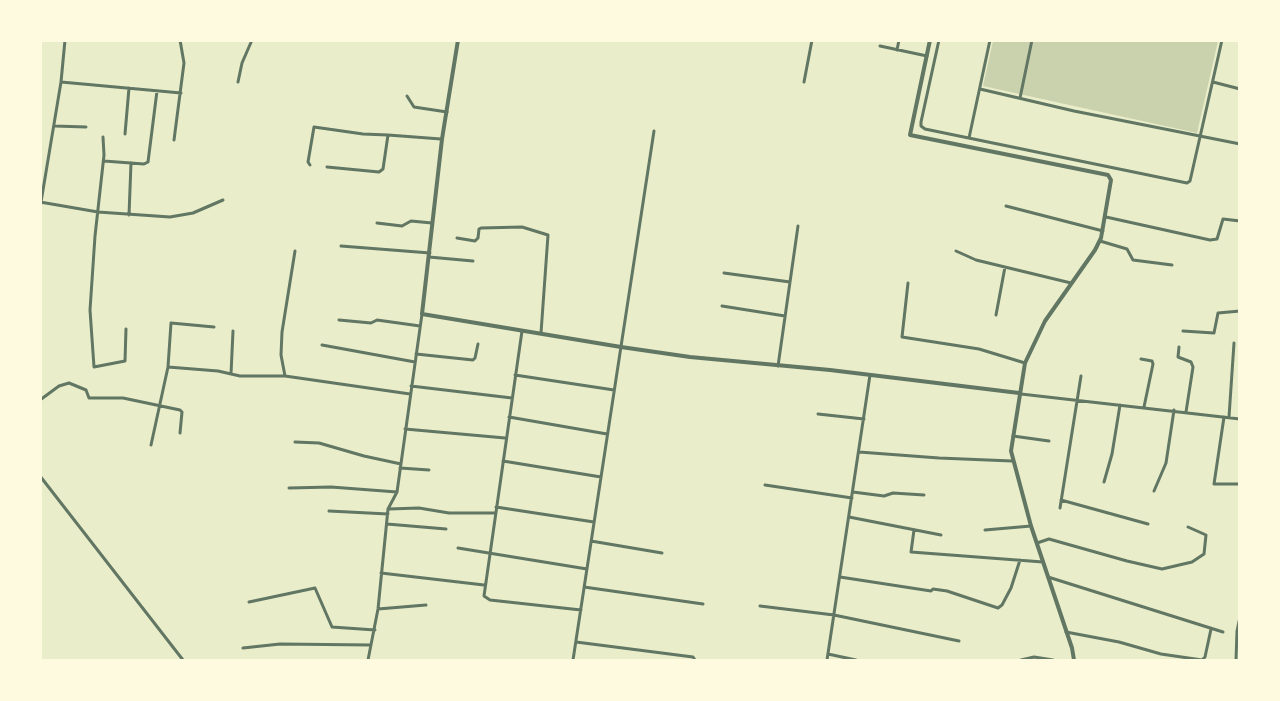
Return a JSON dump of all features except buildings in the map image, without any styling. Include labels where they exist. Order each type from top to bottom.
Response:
[{"type":"street","points":[[40,208],[55,126],[65,40]]},
{"type":"street","points":[[174,140],[184,60],[180,40]]},
{"type":"street","points":[[238,82],[242,63],[252,40]]},
{"type":"street","points":[[368,660],[378,609],[388,509],[397,492],[401,466],[430,255],[442,140],[458,40]]},
{"type":"street","points":[[804,82],[812,40]]},
{"type":"street","points":[[897,50],[899,40]]},
{"type":"street","points":[[930,40],[910,135],[1108,175],[1111,180],[1100,241],[1045,321],[1025,363],[1013,436],[1012,461],[1074,660]]},
{"type":"street","points":[[939,40],[921,126],[925,129],[1187,183],[1190,181],[1201,137],[1222,40]]},
{"type":"street","points":[[969,138],[990,40]]},
{"type":"street","points":[[1020,98],[1032,40]]},
{"type":"street","points":[[880,46],[927,56]]},
{"type":"street","points":[[61,82],[181,93]]},
{"type":"street","points":[[1213,82],[1239,89]]},
{"type":"street","points":[[125,134],[129,88]]},
{"type":"street","points":[[980,89],[1239,144]]},
{"type":"street","points":[[104,161],[144,164],[148,162],[157,91]]},
{"type":"street","points":[[407,96],[414,107],[447,112]]},
{"type":"street","points":[[55,126],[87,128]]},
{"type":"street","points":[[310,165],[308,162],[314,127],[363,134],[442,140]]},
{"type":"street","points":[[573,660],[654,131]]},
{"type":"street","points":[[327,167],[382,171],[388,135]]},
{"type":"street","points":[[103,137],[104,161],[90,310],[94,367],[125,362],[126,329]]},
{"type":"street","points":[[129,215],[130,163]]},
{"type":"street","points":[[41,202],[98,212],[179,217],[223,200]]},
{"type":"street","points":[[1006,206],[1102,231]]},
{"type":"street","points":[[1106,217],[1210,240],[1218,237],[1223,219],[1239,221]]},
{"type":"street","points":[[377,223],[402,225],[411,221],[434,223]]},
{"type":"street","points":[[778,366],[798,226]]},
{"type":"street","points":[[457,238],[475,241],[478,238],[478,229],[481,228],[522,227],[548,235],[540,334]]},
{"type":"street","points":[[1100,241],[1127,249],[1133,260],[1172,265]]},
{"type":"street","points":[[341,246],[473,261]]},
{"type":"street","points":[[285,376],[281,355],[282,332],[295,251]]},
{"type":"street","points":[[956,251],[976,260],[1071,283]]},
{"type":"street","points":[[996,315],[1005,267]]},
{"type":"street","points":[[724,273],[790,282]]},
{"type":"street","points":[[908,284],[902,337],[980,349],[1025,363]]},
{"type":"street","points":[[722,306],[785,316]]},
{"type":"street","points":[[1183,331],[1214,333],[1218,314],[1239,311]]},
{"type":"street","points":[[422,314],[621,348],[1239,419]]},
{"type":"street","points":[[339,320],[371,323],[377,320],[420,326]]},
{"type":"street","points":[[151,445],[168,367],[171,323],[214,327]]},
{"type":"street","points":[[231,374],[233,331]]},
{"type":"street","points":[[522,331],[484,585],[484,598],[580,610]]},
{"type":"street","points":[[1229,417],[1234,343]]},
{"type":"street","points":[[416,354],[473,360],[478,344]]},
{"type":"street","points":[[322,345],[415,362]]},
{"type":"street","points":[[1179,347],[1178,357],[1191,362],[1193,367],[1186,412]]},
{"type":"street","points":[[1142,359],[1153,364],[1144,407]]},
{"type":"street","points":[[168,367],[200,369],[247,377],[285,376],[410,394]]},
{"type":"street","points":[[515,375],[614,390]]},
{"type":"street","points":[[827,660],[870,375]]},
{"type":"street","points":[[1060,508],[1081,375]]},
{"type":"street","points":[[40,400],[59,386],[69,383],[85,389],[88,398],[123,398],[182,412],[180,433]]},
{"type":"street","points":[[411,386],[512,398]]},
{"type":"street","points":[[1104,482],[1112,454],[1120,404]]},
{"type":"street","points":[[1154,491],[1166,463],[1174,410]]},
{"type":"street","points":[[818,414],[864,419]]},
{"type":"street","points":[[509,417],[607,434]]},
{"type":"street","points":[[1224,417],[1214,483],[1239,484]]},
{"type":"street","points":[[405,429],[506,439]]},
{"type":"street","points":[[1013,436],[1049,441]]},
{"type":"street","points":[[296,442],[319,443],[401,466],[429,470]]},
{"type":"street","points":[[859,452],[1012,461]]},
{"type":"street","points":[[502,461],[601,477]]},
{"type":"street","points":[[40,476],[183,660]]},
{"type":"street","points":[[765,485],[852,498]]},
{"type":"street","points":[[289,488],[331,487],[397,492]]},
{"type":"street","points":[[853,492],[884,496],[893,493],[924,495]]},
{"type":"street","points":[[1061,500],[1148,524]]},
{"type":"street","points":[[496,507],[594,522]]},
{"type":"street","points":[[388,509],[419,508],[449,513],[495,513]]},
{"type":"street","points":[[329,511],[388,514]]},
{"type":"street","points":[[849,517],[941,535]]},
{"type":"street","points":[[387,524],[446,529]]},
{"type":"street","points":[[985,530],[1031,526]]},
{"type":"street","points":[[1037,543],[1049,539],[1162,569],[1192,562],[1203,554],[1206,535],[1188,527]]},
{"type":"street","points":[[914,530],[911,552],[1044,562]]},
{"type":"street","points":[[591,541],[662,553]]},
{"type":"street","points":[[458,549],[587,569]]},
{"type":"street","points":[[840,577],[931,591],[933,589],[947,591],[998,608],[1011,588],[1020,560]]},
{"type":"street","points":[[381,573],[484,585]]},
{"type":"street","points":[[1048,577],[1223,632]]},
{"type":"street","points":[[584,587],[703,604]]},
{"type":"street","points":[[249,602],[315,588],[332,627],[375,630]]},
{"type":"street","points":[[378,609],[426,605]]},
{"type":"street","points":[[759,606],[834,615],[959,641]]},
{"type":"street","points":[[1236,660],[1239,617]]},
{"type":"street","points":[[1066,632],[1119,642],[1161,654],[1202,660],[1205,657],[1211,629]]},
{"type":"street","points":[[576,642],[693,657],[695,660]]},
{"type":"street","points":[[243,648],[280,644],[371,645]]},
{"type":"street","points":[[828,654],[856,660]]},
{"type":"street","points":[[1021,660],[1034,657],[1053,660]]},
{"type":"green space","points":[[993,41],[1218,41],[1197,133],[983,86]]}]
